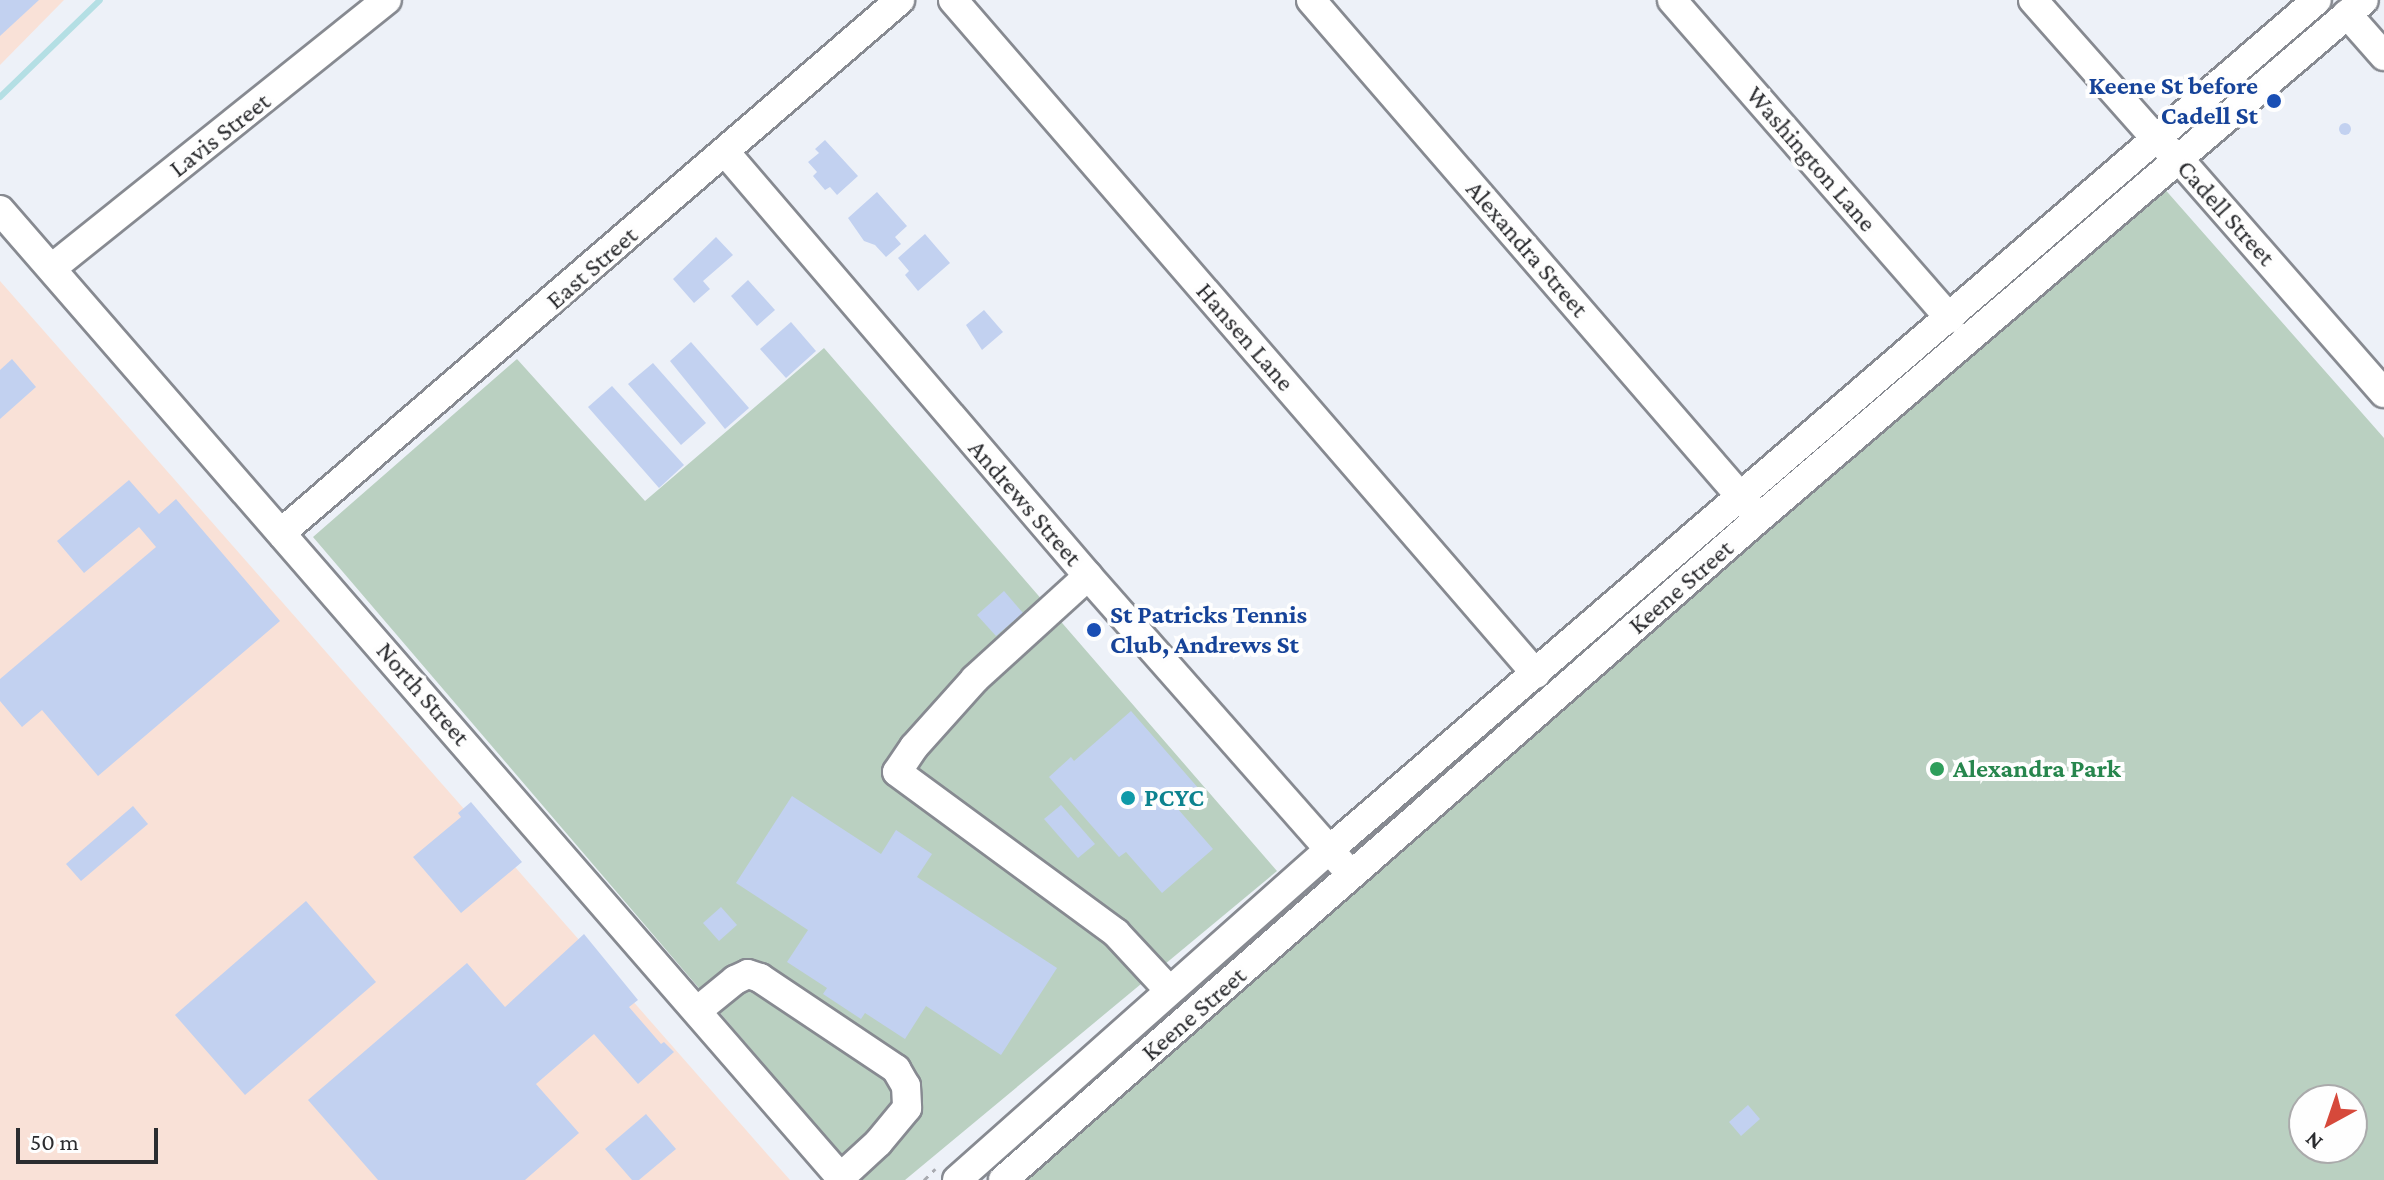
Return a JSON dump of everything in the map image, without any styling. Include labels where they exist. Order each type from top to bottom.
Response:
[{"type":"street","name":"Lavis Street","points":[[52,268],[387,0]]},
{"type":"street","name":"East Street","points":[[281,533],[726,153],[900,0]]},
{"type":"street","name":"Hansen Lane","points":[[953,0],[1536,674]]},
{"type":"street","name":"Alexandra Street","points":[[1311,0],[1750,508]]},
{"type":"street","name":"Washington Lane","points":[[1672,0],[1950,319]]},
{"type":"street","name":"Cadell Street","points":[[2033,0],[2155,138],[2179,159],[2384,393]]},
{"type":"street","name":"Keene Street","points":[[1003,1180],[1351,875],[1750,508],[1950,319],[2317,0]]},
{"type":"street","name":"Keene Street","points":[[957,1180],[1329,850],[1536,674],[1750,508],[2179,159],[2356,7]]},
{"type":"street","points":[[2356,7],[2384,56]]},
{"type":"street","name":"Andrews Street","points":[[726,153],[1088,576],[1351,875]]},
{"type":"street","name":"North Street","points":[[0,210],[842,1178]]},
{"type":"street","points":[[1088,576],[975,679],[914,747],[897,772],[1116,933],[1169,990]]},
{"type":"street","points":[[697,1011],[735,980],[748,974],[760,978],[896,1069],[906,1086],[907,1108],[878,1143],[842,1178]]},
{"type":"shaded area","points":[[0,0],[64,0],[0,65]]},
{"type":"shaded area","points":[[0,281],[790,1180],[0,1180]]},
{"type":"green space","name":"Alexandra Park","points":[[2162,186],[2384,438],[2384,1180],[1016,1180]]},
{"type":"green space","points":[[824,348],[1277,871],[905,1180],[863,1180],[313,537],[517,359],[645,501]]},
{"type":"building","points":[[0,0],[39,0],[0,36]]},
{"type":"building","points":[[2345,123],[2351,129],[2345,135],[2339,129]]},
{"type":"building","points":[[825,140],[858,176],[837,195],[830,187],[825,190],[813,176],[817,172],[808,162],[819,153],[815,149]]},
{"type":"building","points":[[877,192],[907,226],[895,237],[901,244],[886,257],[875,245],[864,241],[848,218]]},
{"type":"building","points":[[925,234],[950,263],[918,291],[905,275],[909,271],[898,258]]},
{"type":"building","points":[[716,237],[733,255],[703,281],[710,289],[694,303],[673,279]]},
{"type":"building","points":[[748,280],[775,310],[757,326],[731,296]]},
{"type":"building","points":[[984,310],[1003,332],[982,350],[966,325]]},
{"type":"building","points":[[791,322],[816,351],[786,378],[760,349]]},
{"type":"building","points":[[691,342],[749,408],[725,429],[670,361]]},
{"type":"building","points":[[12,359],[36,387],[0,419],[0,370]]},
{"type":"building","points":[[653,363],[706,423],[681,445],[628,384]]},
{"type":"building","points":[[612,386],[684,465],[659,488],[588,407]]},
{"type":"building","points":[[129,480],[159,514],[176,499],[280,621],[98,776],[42,710],[22,727],[0,701],[0,679],[156,547],[139,527],[84,573],[57,541]]},
{"type":"building","points":[[1004,591],[1023,613],[996,636],[977,615]]},
{"type":"building","name":"PCYC","points":[[1131,711],[1199,789],[1177,808],[1213,849],[1162,893],[1126,852],[1119,857],[1049,777],[1071,757],[1074,761]]},
{"type":"building","points":[[792,796],[881,854],[896,830],[932,854],[917,877],[1057,968],[1001,1055],[926,1006],[905,1039],[865,1013],[861,1019],[823,994],[827,988],[787,962],[808,930],[736,883]]},
{"type":"building","points":[[471,802],[522,862],[461,913],[413,857],[461,817],[458,813]]},
{"type":"building","points":[[1061,805],[1095,844],[1078,858],[1044,819]]},
{"type":"building","points":[[133,806],[148,824],[81,881],[66,864]]},
{"type":"building","points":[[306,901],[376,982],[245,1095],[175,1015]]},
{"type":"building","points":[[721,907],[737,925],[719,941],[703,923]]},
{"type":"building","points":[[584,934],[638,1000],[629,1007],[661,1044],[664,1042],[674,1052],[638,1084],[594,1034],[536,1084],[579,1133],[525,1180],[378,1180],[308,1100],[467,963],[505,1007]]},
{"type":"building","points":[[1748,1105],[1760,1119],[1741,1136],[1729,1122]]},
{"type":"building","points":[[646,1114],[676,1149],[639,1180],[632,1180],[605,1149]]},
{"type":"waterway","points":[[0,97],[100,0]]},
{"type":"place","name":"Keene St before Cadell St","points":[[2274,101]]},
{"type":"place","name":"St Patricks Tennis Club, Andrews St","points":[[1094,630]]},
{"type":"place","name":"Alexandra Park","points":[[1937,769]]},
{"type":"place","name":"PCYC","points":[[1128,798]]}]
